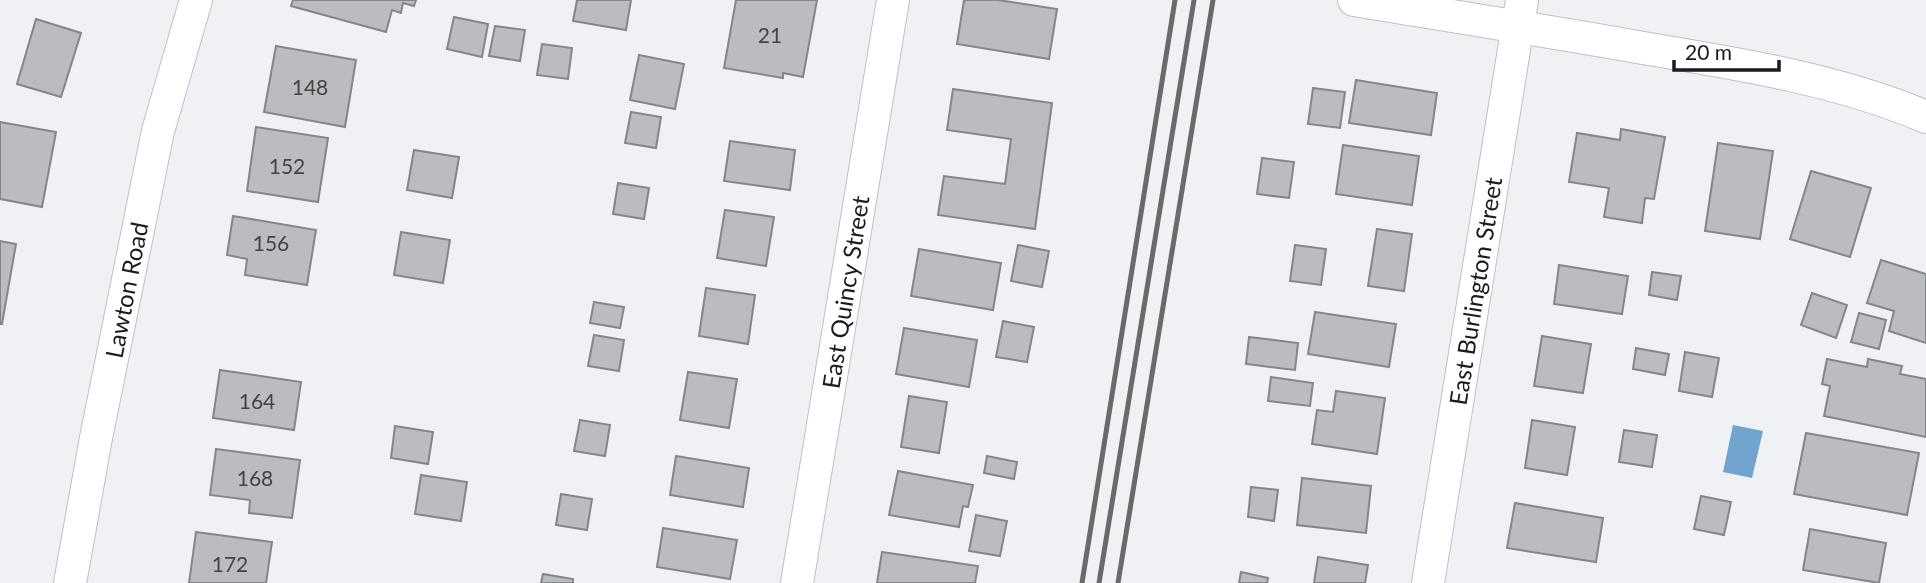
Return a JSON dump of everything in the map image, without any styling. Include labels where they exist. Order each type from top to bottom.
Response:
[{"type":"street","name":"Lawton Road","points":[[71,583],[96,438],[158,131],[196,0]]},
{"type":"street","name":"East Quincy Street","points":[[797,583],[893,0]]},
{"type":"street","points":[[1354,0],[1519,13],[1696,57],[1792,76],[1926,117]]},
{"type":"street","name":"East Burlington Street","points":[[1427,583],[1519,13]]},
{"type":"water","points":[[1733,425],[1763,431],[1752,478],[1723,472]]},
{"type":"building","points":[[293,0],[416,0],[414,6],[403,3],[401,13],[392,10],[386,32],[291,6]]},
{"type":"building","points":[[577,0],[631,0],[626,30],[573,21]]},
{"type":"building","points":[[736,0],[817,0],[803,77],[783,73],[783,78],[724,68]]},
{"type":"building","points":[[964,0],[998,0],[1057,9],[1049,59],[957,44]]},
{"type":"building","points":[[454,17],[488,24],[482,57],[447,49]]},
{"type":"building","points":[[36,19],[81,33],[61,97],[17,84]]},
{"type":"building","points":[[495,26],[525,30],[520,61],[489,56]]},
{"type":"building","points":[[542,44],[572,48],[568,79],[537,75]]},
{"type":"building","points":[[276,46],[356,60],[345,127],[264,112]]},
{"type":"building","points":[[639,55],[684,64],[675,109],[630,100]]},
{"type":"building","points":[[1356,80],[1437,93],[1431,135],[1349,123]]},
{"type":"building","points":[[1313,88],[1345,92],[1340,128],[1308,124]]},
{"type":"building","points":[[953,89],[1052,103],[1035,229],[938,215],[944,176],[1005,184],[1011,139],[947,130]]},
{"type":"building","points":[[631,112],[661,117],[656,148],[625,143]]},
{"type":"building","points":[[0,122],[56,132],[42,207],[0,199]]},
{"type":"building","points":[[256,127],[328,138],[318,202],[247,191]]},
{"type":"building","points":[[1621,129],[1665,137],[1654,199],[1645,198],[1642,223],[1604,217],[1609,188],[1569,182],[1577,133],[1620,140]]},
{"type":"building","points":[[730,141],[795,150],[790,190],[724,181]]},
{"type":"building","points":[[1718,143],[1773,151],[1760,239],[1705,231]]},
{"type":"building","points":[[1343,145],[1419,156],[1412,205],[1336,194]]},
{"type":"building","points":[[414,150],[459,157],[452,198],[407,190]]},
{"type":"building","points":[[1262,158],[1294,162],[1289,198],[1257,194]]},
{"type":"building","points":[[1811,171],[1871,188],[1850,257],[1790,239]]},
{"type":"building","points":[[618,183],[649,188],[644,219],[613,214]]},
{"type":"building","points":[[725,210],[774,217],[766,266],[717,258]]},
{"type":"building","points":[[233,216],[316,230],[307,285],[245,275],[247,259],[227,255]]},
{"type":"building","points":[[1377,229],[1412,234],[1404,291],[1368,286]]},
{"type":"building","points":[[401,232],[450,240],[443,283],[394,275]]},
{"type":"building","points":[[0,241],[16,244],[2,324],[0,324]]},
{"type":"building","points":[[1018,245],[1049,251],[1042,287],[1011,281]]},
{"type":"building","points":[[1295,245],[1326,249],[1321,285],[1290,281]]},
{"type":"building","points":[[919,249],[1001,263],[993,310],[911,296]]},
{"type":"building","points":[[1881,260],[1926,274],[1926,343],[1889,331],[1894,311],[1867,303]]},
{"type":"building","points":[[1559,265],[1628,276],[1622,314],[1554,304]]},
{"type":"building","points":[[1652,272],[1681,276],[1677,300],[1649,295]]},
{"type":"building","points":[[706,288],[755,295],[748,344],[699,336]]},
{"type":"building","points":[[1812,293],[1847,305],[1836,338],[1801,325]]},
{"type":"building","points":[[594,302],[624,307],[620,328],[590,323]]},
{"type":"building","points":[[1315,312],[1396,324],[1389,367],[1308,354]]},
{"type":"building","points":[[1859,313],[1886,320],[1879,349],[1851,342]]},
{"type":"building","points":[[1003,321],[1034,327],[1027,362],[996,357]]},
{"type":"building","points":[[904,328],[977,340],[969,387],[896,374]]},
{"type":"building","points":[[594,335],[624,340],[619,371],[588,366]]},
{"type":"building","points":[[1542,336],[1591,344],[1583,393],[1534,386]]},
{"type":"building","points":[[1249,337],[1298,343],[1295,370],[1246,364]]},
{"type":"building","points":[[1636,348],[1669,354],[1665,375],[1633,369]]},
{"type":"building","points":[[1685,352],[1719,358],[1712,397],[1679,391]]},
{"type":"building","points":[[1827,359],[1867,367],[1868,359],[1902,366],[1900,374],[1926,379],[1926,437],[1824,416],[1830,386],[1822,384]]},
{"type":"building","points":[[220,370],[301,382],[294,430],[213,418]]},
{"type":"building","points":[[688,372],[737,379],[729,428],[680,420]]},
{"type":"building","points":[[1271,377],[1313,383],[1310,406],[1268,401]]},
{"type":"building","points":[[1336,391],[1385,398],[1377,454],[1312,444],[1317,410],[1333,412]]},
{"type":"building","points":[[909,396],[947,402],[939,453],[901,447]]},
{"type":"building","points":[[580,420],[610,425],[605,456],[574,451]]},
{"type":"building","points":[[1532,420],[1575,427],[1567,475],[1525,468]]},
{"type":"building","points":[[395,426],[433,432],[428,464],[391,458]]},
{"type":"building","points":[[1624,430],[1657,435],[1652,467],[1619,462]]},
{"type":"building","points":[[1806,433],[1919,453],[1907,515],[1794,494]]},
{"type":"building","points":[[216,449],[300,460],[292,518],[249,513],[250,500],[210,495]]},
{"type":"building","points":[[676,456],[749,468],[743,507],[670,495]]},
{"type":"building","points":[[987,456],[1017,462],[1014,479],[984,473]]},
{"type":"building","points":[[898,471],[973,485],[968,507],[963,506],[959,527],[889,515]]},
{"type":"building","points":[[421,475],[467,482],[461,521],[415,514]]},
{"type":"building","points":[[1302,478],[1371,486],[1366,533],[1297,525]]},
{"type":"building","points":[[1251,487],[1278,490],[1274,521],[1248,517]]},
{"type":"building","points":[[561,494],[592,499],[587,530],[556,525]]},
{"type":"building","points":[[1701,496],[1731,502],[1724,535],[1694,529]]},
{"type":"building","points":[[1515,503],[1603,518],[1596,562],[1507,548]]},
{"type":"building","points":[[976,515],[1007,521],[1000,556],[969,551]]},
{"type":"building","points":[[663,528],[737,540],[730,579],[657,567]]},
{"type":"building","points":[[1810,529],[1886,543],[1879,583],[1803,570]]},
{"type":"building","points":[[196,532],[272,542],[266,583],[189,583]]},
{"type":"building","points":[[882,552],[978,566],[975,583],[877,583]]},
{"type":"building","points":[[1318,557],[1368,565],[1365,583],[1314,583]]},
{"type":"building","points":[[1241,572],[1268,578],[1267,583],[1239,583]]},
{"type":"building","points":[[543,574],[573,579],[573,583],[541,583]]},
{"type":"railway","points":[[1082,583],[1175,0]]},
{"type":"railway","points":[[1099,583],[1194,0]]},
{"type":"railway","points":[[1118,583],[1213,0]]}]
